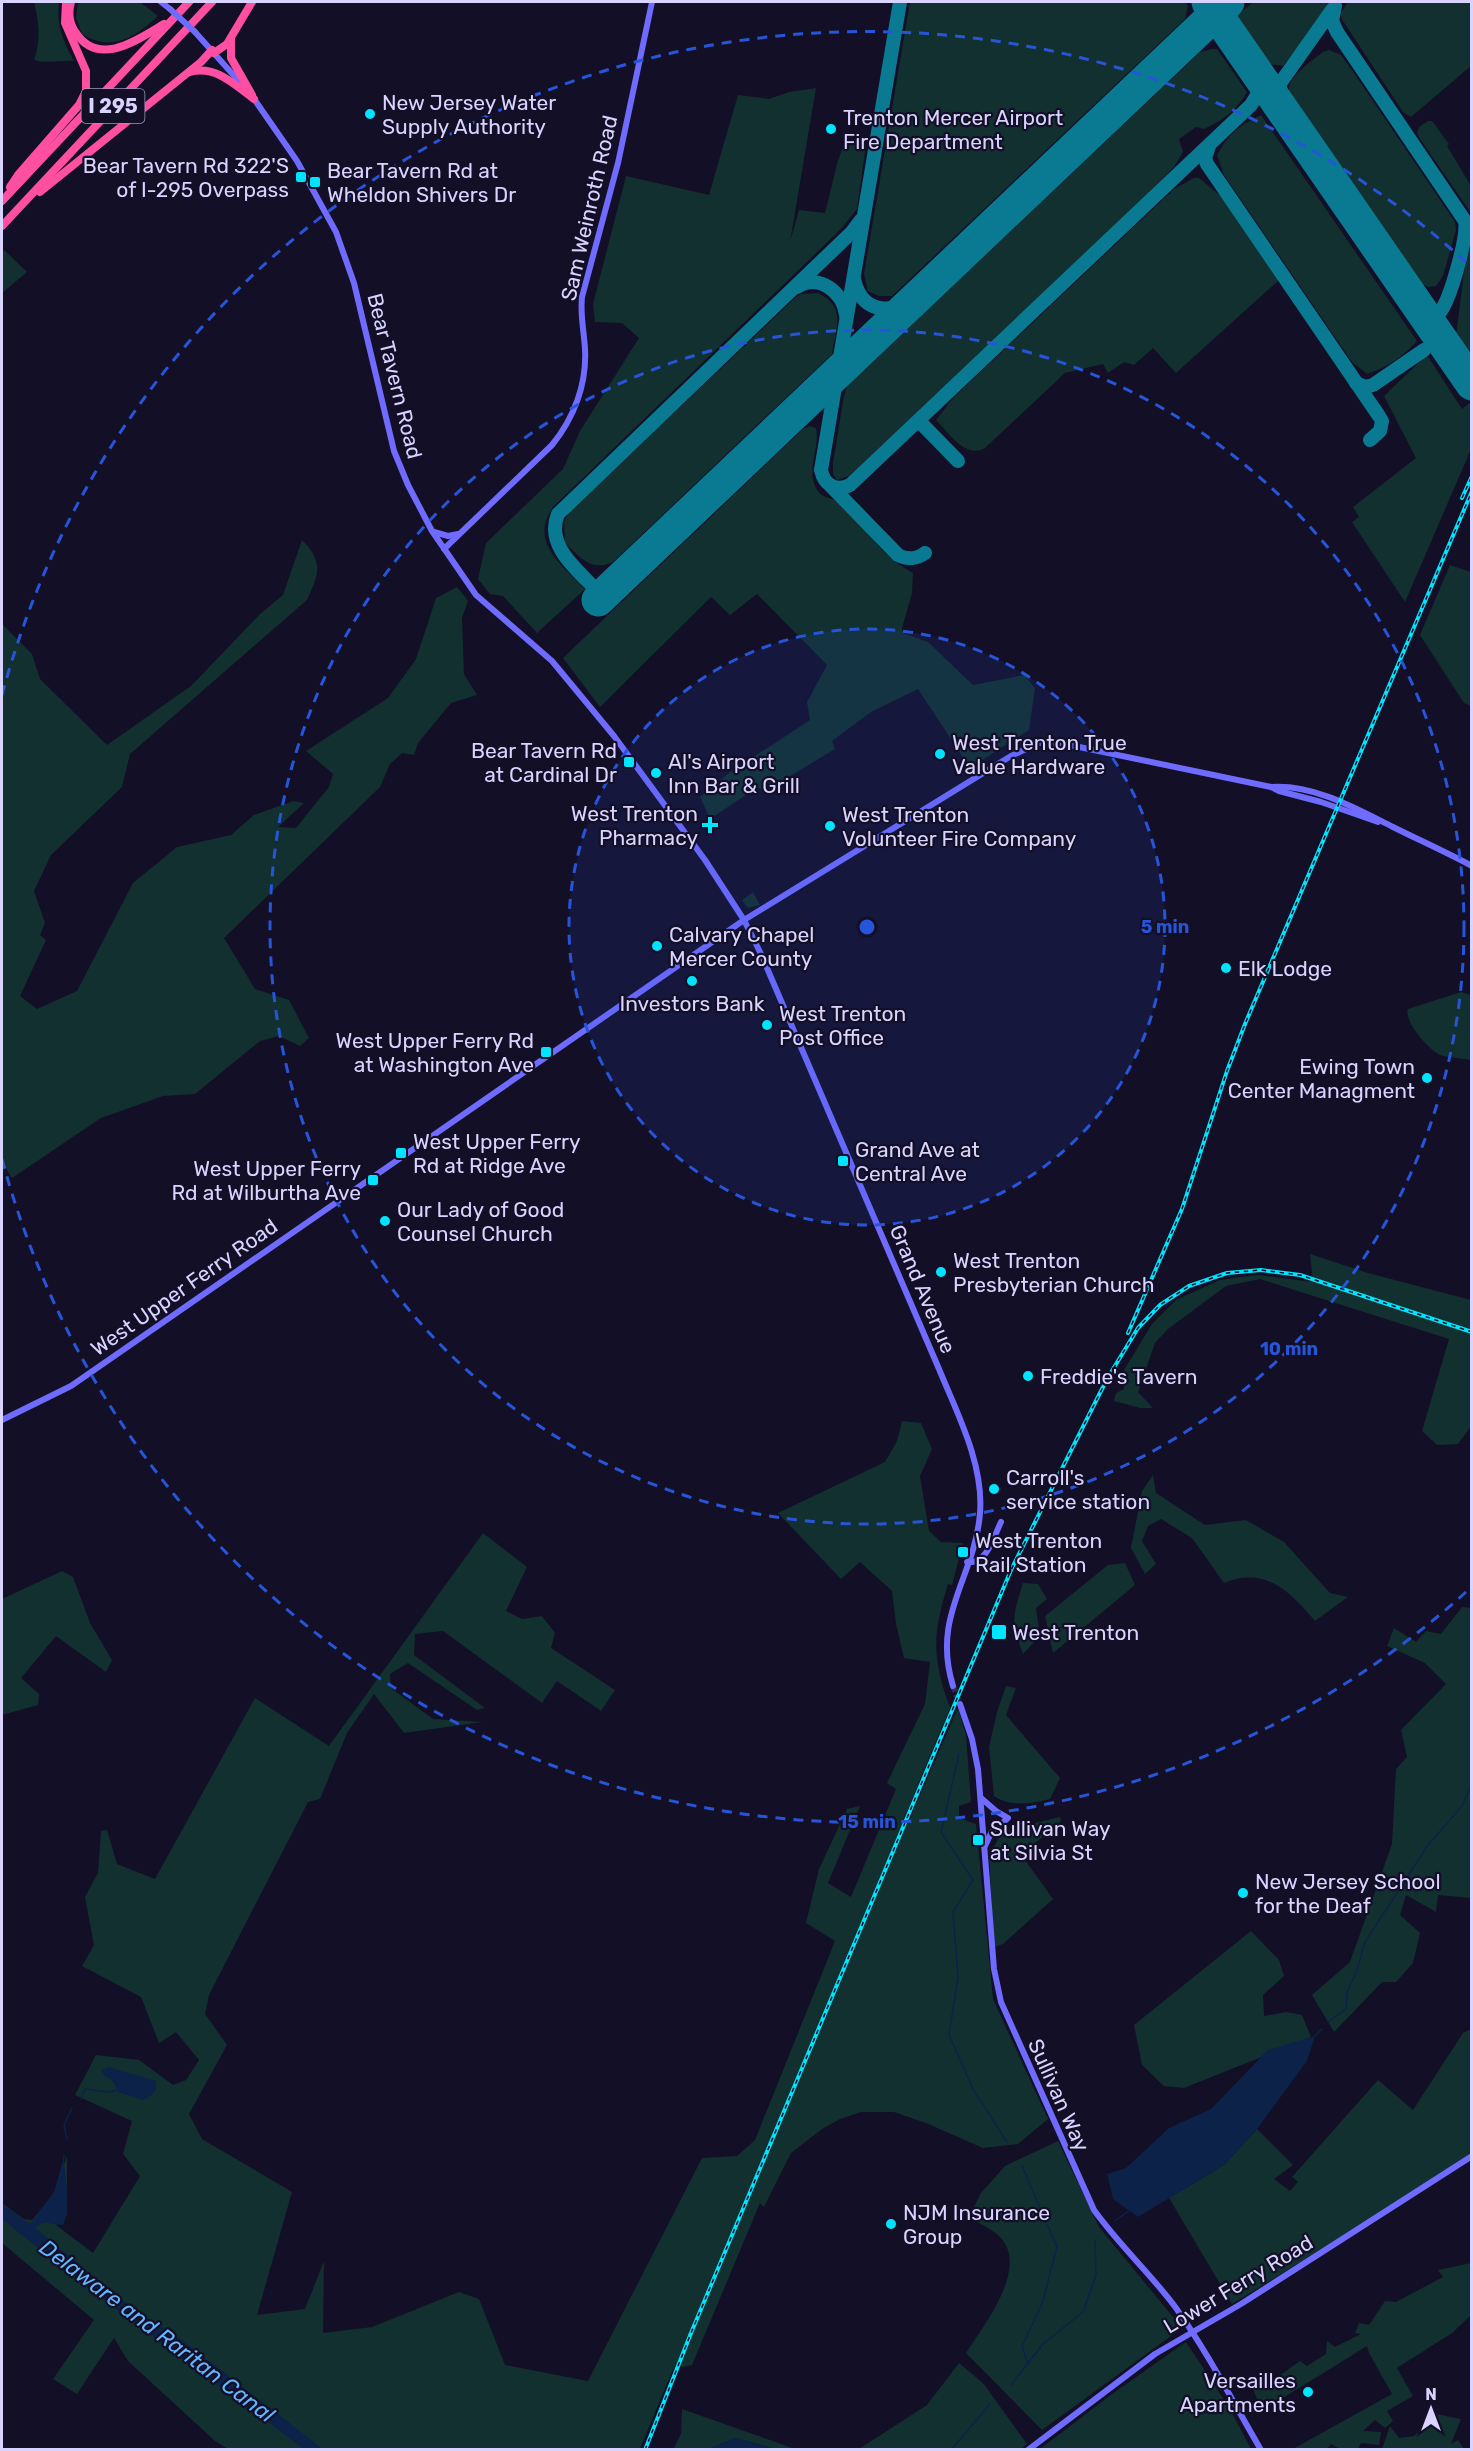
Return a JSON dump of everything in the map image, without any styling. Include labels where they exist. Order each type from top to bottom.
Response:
[{"type":"highway","points":[[2,201],[18,175],[81,102],[86,91],[86,71],[65,23],[66,2]]},
{"type":"highway","points":[[71,2],[70,18],[74,32],[85,43],[100,49],[117,49],[128,45],[173,19]]},
{"type":"highway","name":"I 295","points":[[2,226],[212,2]]},
{"type":"highway","points":[[15,212],[213,51],[223,47],[231,38],[252,2]]},
{"type":"highway","name":"I 295","points":[[2,201],[186,4]]},
{"type":"highway","points":[[231,38],[231,58],[254,99]]},
{"type":"highway","points":[[186,74],[200,70],[215,73],[254,99]]},
{"type":"main road","name":"Bear Tavern Road","points":[[161,2],[195,32],[254,99],[297,161],[336,232],[354,283],[394,451],[408,485],[444,549],[476,595],[539,649],[571,683],[666,806],[744,920]]},
{"type":"main road","name":"Sam Weinroth Road","points":[[444,549],[552,445],[564,429],[576,405],[582,388],[585,361],[581,316],[582,297],[618,163],[652,2]]},
{"type":"main road","points":[[433,531],[448,536],[462,532]]},
{"type":"main road","name":"West Upper Ferry Road","points":[[2,1420],[71,1386],[744,920],[978,776],[1031,746],[1043,742],[1060,743],[1272,787],[1286,787],[1331,799],[1365,812],[1472,866]]},
{"type":"main road","name":"Grand Avenue","points":[[744,920],[898,1273],[965,1434],[978,1480],[980,1501],[978,1526],[946,1632],[945,1656],[953,1686]]},
{"type":"main road","points":[[967,1562],[974,1563],[980,1560],[1001,1522]]},
{"type":"main road","name":"Sullivan Way","points":[[960,1704],[976,1752],[994,1969],[1006,2018],[1094,2210],[1112,2235],[1164,2292],[1192,2331],[1261,2450]]},
{"type":"main road","points":[[981,1798],[1008,1818],[991,1833],[984,1847]]},
{"type":"main road","name":"Lower Ferry Road","points":[[1028,2450],[1113,2384],[1192,2331],[1251,2298],[1472,2156]]},
{"type":"green space","points":[[34,2],[59,2],[61,32],[74,61],[34,60],[38,46],[38,31]]},
{"type":"green space","points":[[78,2],[140,2],[158,16],[132,36],[123,40],[103,42],[82,34],[76,18]]},
{"type":"green space","points":[[910,2],[1185,2],[1188,6],[1185,19],[892,296],[879,296],[868,291],[864,274]]},
{"type":"green space","points":[[1253,2],[1332,2],[1283,66],[1270,64],[1237,16]]},
{"type":"green space","points":[[1348,2],[1471,2],[1471,66],[1411,117],[1403,112],[1343,21],[1340,14]]},
{"type":"green space","points":[[1217,49],[1247,92],[1238,105],[1218,122],[1204,129],[1196,127],[1179,139],[1183,152],[1174,167],[1142,200],[849,476],[837,480],[833,474],[833,463],[844,395],[848,385],[1199,53]]},
{"type":"green space","points":[[1329,50],[1341,55],[1455,222],[1456,230],[1443,276],[1436,286],[1428,287],[1420,283],[1289,92],[1289,86],[1296,75],[1323,52]]},
{"type":"green space","points":[[816,88],[790,242],[799,210],[825,213],[838,160],[845,142],[866,145],[857,209],[840,230],[553,507],[545,525],[547,544],[557,560],[585,589],[537,633],[503,596],[490,594],[478,579],[486,543],[563,469],[580,431],[639,338],[622,323],[595,322],[593,304],[626,176],[709,195],[738,95],[769,99],[789,92]]},
{"type":"green space","points":[[1261,115],[1417,341],[1400,357],[1381,368],[1367,374],[1352,362],[1224,175],[1217,155],[1221,147],[1235,131]]},
{"type":"green space","points":[[1432,121],[1449,144],[1447,146],[1471,186],[1471,213],[1417,133],[1419,127]]},
{"type":"green space","points":[[1194,178],[1199,178],[1222,197],[1279,280],[1176,373],[1153,348],[1134,365],[1124,362],[1108,373],[1103,364],[1065,373],[985,448],[971,450],[958,443],[936,420],[953,398],[1174,189]]},
{"type":"green space","points":[[1471,243],[1472,358],[1456,336],[1464,272]]},
{"type":"green space","points":[[4,250],[27,272],[2,293],[2,253]]},
{"type":"green space","points":[[818,293],[833,305],[836,311],[837,327],[832,354],[613,562],[605,565],[592,564],[581,558],[565,543],[564,522],[570,511],[794,299],[801,294]]},
{"type":"green space","points":[[1427,355],[1462,409],[1471,402],[1471,449],[1405,602],[1352,522],[1359,517],[1353,507],[1416,458],[1384,396]]},
{"type":"green space","points":[[810,426],[816,428],[817,435],[812,470],[816,489],[819,493],[845,505],[884,552],[913,573],[912,593],[902,628],[903,633],[928,642],[973,685],[1024,675],[1035,688],[1029,730],[970,768],[918,689],[871,712],[832,741],[835,749],[764,792],[758,787],[710,819],[700,797],[729,773],[810,720],[807,702],[827,665],[757,594],[730,615],[711,597],[600,707],[563,658],[803,429]]},
{"type":"green space","points":[[302,540],[314,555],[317,568],[307,600],[130,754],[122,787],[51,855],[34,891],[45,923],[40,935],[46,940],[20,996],[37,1009],[77,991],[133,883],[177,847],[231,835],[254,815],[293,801],[304,803],[278,827],[296,828],[329,787],[333,774],[306,751],[388,698],[416,659],[436,598],[457,587],[468,601],[462,618],[464,674],[477,695],[451,703],[418,743],[414,755],[402,753],[390,764],[380,787],[224,938],[255,989],[289,1000],[309,1038],[300,1046],[279,1036],[260,1041],[195,1094],[163,1096],[101,1118],[12,1178],[2,1162],[2,624],[32,654],[40,679],[107,745],[191,686],[260,614],[283,595]]},
{"type":"green space","points":[[1450,565],[1471,572],[1471,706],[1464,703],[1420,635]]},
{"type":"green space","points":[[753,892],[760,905],[748,908],[742,900]]},
{"type":"green space","points":[[1461,992],[1471,995],[1471,1060],[1438,1054],[1419,1036],[1408,1014],[1408,1009]]},
{"type":"green space","points":[[1310,1254],[1368,1273],[1471,1300],[1471,1426],[1458,1444],[1437,1445],[1422,1431],[1449,1339],[1260,1279],[1226,1286],[1168,1329],[1155,1343],[1138,1392],[1153,1408],[1140,1408],[1114,1401],[1116,1393],[1124,1389],[1124,1370],[1152,1324],[1176,1300],[1220,1280],[1240,1277],[1259,1275],[1313,1282]]},
{"type":"green space","points":[[902,1421],[921,1423],[932,1449],[920,1476],[929,1531],[941,1542],[963,1543],[952,1585],[948,1584],[937,1633],[937,1660],[950,1708],[903,1821],[908,1823],[958,1708],[966,1735],[971,1802],[959,1806],[959,1818],[976,1824],[993,1999],[1048,2119],[1018,2144],[983,2148],[926,2123],[894,2112],[861,2112],[840,2119],[822,2129],[791,2153],[764,2207],[760,2203],[692,2365],[673,2369],[640,2449],[228,2449],[215,2441],[128,2361],[114,2338],[77,2394],[53,2379],[94,2320],[2,2243],[2,2203],[24,2219],[32,2220],[53,2195],[67,2156],[67,2215],[56,2225],[93,2253],[140,2176],[123,2154],[132,2121],[75,2095],[96,2055],[139,2060],[173,2085],[186,2080],[199,2060],[176,2032],[159,2043],[141,1997],[82,1966],[94,1945],[85,1897],[98,1873],[101,1831],[107,1830],[117,1864],[155,1879],[255,1698],[329,1746],[483,1533],[527,1567],[506,1611],[522,1619],[542,1616],[555,1633],[551,1648],[615,1690],[601,1711],[557,1681],[542,1703],[443,1631],[415,1634],[414,1655],[485,1708],[477,1710],[408,1663],[390,1674],[391,1688],[433,1719],[483,1722],[404,1733],[374,1694],[347,1733],[320,1799],[308,1802],[209,1995],[205,2014],[227,2045],[189,2114],[202,2139],[292,2192],[257,2315],[305,2309],[324,2261],[323,2333],[372,2327],[459,2292],[479,2299],[505,2365],[588,2381],[702,2158],[737,2156],[755,2140],[835,1941],[806,1923],[819,1869],[847,1809],[860,1806],[828,1883],[851,1897],[896,1789],[887,1783],[925,1704],[930,1662],[904,1658],[896,1624],[892,1591],[860,1562],[841,1579],[778,1513],[885,1462],[897,1441]]},
{"type":"green space","points":[[1153,1475],[1156,1493],[1205,1525],[1246,1520],[1284,1542],[1330,1593],[1348,1597],[1315,1621],[1296,1600],[1265,1580],[1252,1578],[1224,1583],[1192,1538],[1161,1519],[1148,1526],[1142,1541],[1156,1564],[1145,1574],[1131,1548],[1142,1491]]},
{"type":"green space","points":[[1125,1563],[1135,1585],[1053,1653],[1045,1616],[1108,1565]]},
{"type":"green space","points":[[62,1571],[73,1577],[90,1623],[112,1660],[106,1672],[56,1636],[21,1678],[39,1694],[38,1705],[2,1715],[2,1599]]},
{"type":"green space","points":[[1023,1583],[1038,1584],[1047,1599],[1036,1608],[1040,1636],[1023,1654],[1014,1618]]},
{"type":"green space","points":[[1462,1607],[1472,1608],[1471,1898],[1438,1895],[1436,1912],[1406,1895],[1400,1915],[1420,1933],[1413,1963],[1396,1982],[1382,1982],[1334,2032],[1312,1995],[1350,1962],[1392,1844],[1396,1769],[1407,1757],[1401,1730],[1446,1684],[1425,1663],[1387,1646],[1394,1628],[1416,1642],[1426,1631],[1441,1634]]},
{"type":"green space","points":[[1006,1686],[1016,1688],[1006,1715],[1060,1778],[1050,1799],[1021,1804],[1007,1802],[994,1796],[989,1747]]},
{"type":"green space","points":[[1060,1817],[1061,1821],[1025,1852],[1025,1860],[1053,1899],[1003,1944],[994,1947],[989,1855],[1003,1831]]},
{"type":"green space","points":[[1251,1931],[1279,1960],[1284,1976],[1263,1995],[1264,2016],[1286,2012],[1302,2015],[1311,2037],[1184,2088],[1164,2086],[1142,2065],[1134,2025]]},
{"type":"green space","points":[[1471,2029],[1471,2153],[1424,2187],[1232,2304],[1169,2198],[1224,2165],[1257,2129],[1293,2165],[1274,2179],[1290,2191],[1298,2182],[1292,2177],[1378,2080],[1413,2110],[1463,2033]]},
{"type":"green space","points":[[1058,2141],[1099,2227],[1182,2328],[1042,2430],[966,2353],[1001,2297],[1010,2264],[1008,2250],[1000,2237],[969,2217],[981,2193],[1005,2166]]},
{"type":"green space","points":[[1471,2263],[1471,2315],[1452,2333],[1397,2368],[1413,2396],[1387,2411],[1393,2421],[1385,2428],[1375,2420],[1363,2431],[1381,2432],[1379,2445],[1361,2443],[1358,2449],[1342,2450],[1331,2444],[1327,2449],[1293,2449],[1392,2394],[1367,2346],[1262,2411],[1253,2389],[1262,2382],[1267,2388],[1278,2384],[1279,2376],[1300,2361],[1307,2366],[1326,2354],[1327,2341],[1335,2347],[1361,2334],[1355,2333],[1359,2323],[1369,2325],[1385,2301],[1396,2302],[1443,2277],[1438,2270]]},
{"type":"green space","points":[[1186,2342],[1230,2409],[1251,2449],[1040,2449],[1112,2394]]},
{"type":"green space","points":[[959,2363],[983,2383],[1027,2444],[1021,2449],[859,2449],[927,2405]]},
{"type":"green space","points":[[682,2409],[795,2449],[776,2449],[735,2438],[709,2449],[673,2450],[681,2434]]},
{"type":"green space","points":[[1436,2414],[1461,2419],[1451,2444],[1458,2440],[1464,2449],[1382,2449],[1390,2426],[1399,2438],[1414,2436]]},
{"type":"water","points":[[1315,2036],[1307,2061],[1257,2129],[1224,2165],[1138,2217],[1113,2199],[1107,2174],[1126,2168],[1169,2128],[1211,2109],[1268,2050]]},
{"type":"water","points":[[109,2067],[156,2081],[156,2089],[151,2096],[143,2100],[118,2092],[110,2078],[104,2076],[101,2070]]},
{"type":"water","name":"Delaware and Raritan Canal","points":[[62,2164],[64,2164],[67,2195],[67,2211],[63,2225],[44,2223],[35,2228],[137,2312],[183,2341],[323,2449],[304,2449],[92,2291],[2,2219],[2,2204],[30,2224],[54,2192]]},
{"type":"water","points":[[735,2438],[776,2449],[709,2449]]},
{"type":"waterway","points":[[959,1754],[941,1832],[973,1880],[953,1912],[958,1977],[949,2035],[973,2089],[1007,2142]]},
{"type":"waterway","points":[[1328,2022],[1346,2009],[1347,1992],[1356,1973],[1365,1942],[1428,1845],[1462,1806],[1472,1783]]},
{"type":"waterway","points":[[1315,2036],[1322,2029]]},
{"type":"waterway","points":[[81,2099],[85,2089],[108,2092],[117,2090]]},
{"type":"waterway","points":[[67,2139],[64,2125],[72,2108]]},
{"type":"waterway","points":[[63,2166],[64,2155]]},
{"type":"waterway","points":[[1022,2166],[1057,2247],[1042,2304],[1022,2346],[1028,2364]]},
{"type":"waterway","points":[[1115,2221],[1130,2210]]},
{"type":"waterway","points":[[1011,2385],[1043,2344],[1083,2312],[1096,2275],[1095,2240]]},
{"type":"waterway","points":[[951,2450],[990,2404]]},
{"type":"taxiway","points":[[900,2],[821,470],[825,480],[835,487],[850,485],[1251,105],[1260,90],[1260,77]]},
{"type":"taxiway","points":[[1335,6],[1332,21],[1337,32],[1465,221],[1464,240],[1457,268],[1449,295],[1440,312]]},
{"type":"taxiway","points":[[1284,111],[1276,98],[1281,82],[1332,10]]},
{"type":"taxiway","points":[[1209,146],[1205,158],[1207,164],[1382,421],[1380,431],[1370,440]]},
{"type":"taxiway","points":[[602,596],[560,549],[555,526],[558,514],[852,232],[861,220]]},
{"type":"taxiway","points":[[854,279],[857,290],[868,304],[893,308],[912,302]]},
{"type":"taxiway","points":[[797,287],[814,282],[829,287],[840,299],[846,315]]},
{"type":"taxiway","points":[[1356,383],[1365,387],[1373,385],[1424,350]]},
{"type":"taxiway","points":[[919,421],[958,461]]},
{"type":"taxiway","points":[[830,485],[898,555],[912,558],[925,553]]},
{"type":"runway","points":[[1208,2],[1472,384]]},
{"type":"runway","points":[[598,600],[1228,2]]},
{"type":"tunnel","points":[[953,1686],[960,1704]]},
{"type":"railway","points":[[1462,498],[1472,476]]},
{"type":"railway","points":[[1128,1333],[1182,1209],[1227,1071],[1245,1024],[1472,491]]},
{"type":"railway","points":[[645,2450],[691,2333],[1011,1570],[1107,1379],[1138,1328],[1160,1305],[1189,1286],[1227,1273],[1261,1270],[1300,1275],[1472,1332]]},
{"type":"place","name":"New Jersey Water Supply Authority","points":[[370,114]]},
{"type":"place","name":"Trenton Mercer Airport Fire Department","points":[[831,129]]},
{"type":"place","name":"Bear Tavern Rd 322'S of I-295 Overpass","points":[[301,177]]},
{"type":"place","name":"Bear Tavern Rd at Wheldon Shivers Dr","points":[[315,182]]},
{"type":"place","name":"West Trenton True Value Hardware","points":[[940,754]]},
{"type":"place","name":"Bear Tavern Rd at Cardinal Dr","points":[[629,762]]},
{"type":"place","name":"Al's Airport Inn Bar & Grill","points":[[656,773]]},
{"type":"place","name":"West Trenton Pharmacy","points":[[710,825]]},
{"type":"place","name":"West Trenton Volunteer Fire Company","points":[[830,826]]},
{"type":"place","name":"Calvary Chapel Mercer County","points":[[657,946]]},
{"type":"place","name":"Elk Lodge","points":[[1226,968]]},
{"type":"place","name":"Investors Bank","points":[[692,981]]},
{"type":"place","name":"West Trenton Post Office","points":[[767,1025]]},
{"type":"place","name":"West Upper Ferry Rd at Washington Ave","points":[[546,1052]]},
{"type":"place","name":"Ewing Town Center Managment","points":[[1427,1078]]},
{"type":"place","name":"West Upper Ferry Rd at Ridge Ave","points":[[401,1153]]},
{"type":"place","name":"Grand Ave at Central Ave","points":[[843,1161]]},
{"type":"place","name":"West Upper Ferry Rd at Wilburtha Ave","points":[[373,1180]]},
{"type":"place","name":"Our Lady of Good Counsel Church","points":[[385,1221]]},
{"type":"place","name":"West Trenton Presbyterian Church","points":[[941,1272]]},
{"type":"place","name":"Freddie's Tavern","points":[[1028,1376]]},
{"type":"place","name":"Carroll's service station","points":[[994,1489]]},
{"type":"place","name":"West Trenton Rail Station","points":[[963,1552]]},
{"type":"place","name":"West Trenton","points":[[999,1632]]},
{"type":"place","name":"Sullivan Way at Silvia St","points":[[978,1840]]},
{"type":"place","name":"New Jersey School for the Deaf","points":[[1243,1893]]},
{"type":"place","name":"NJM Insurance Group","points":[[891,2224]]},
{"type":"place","name":"Versailles Apartments","points":[[1308,2392]]}]
